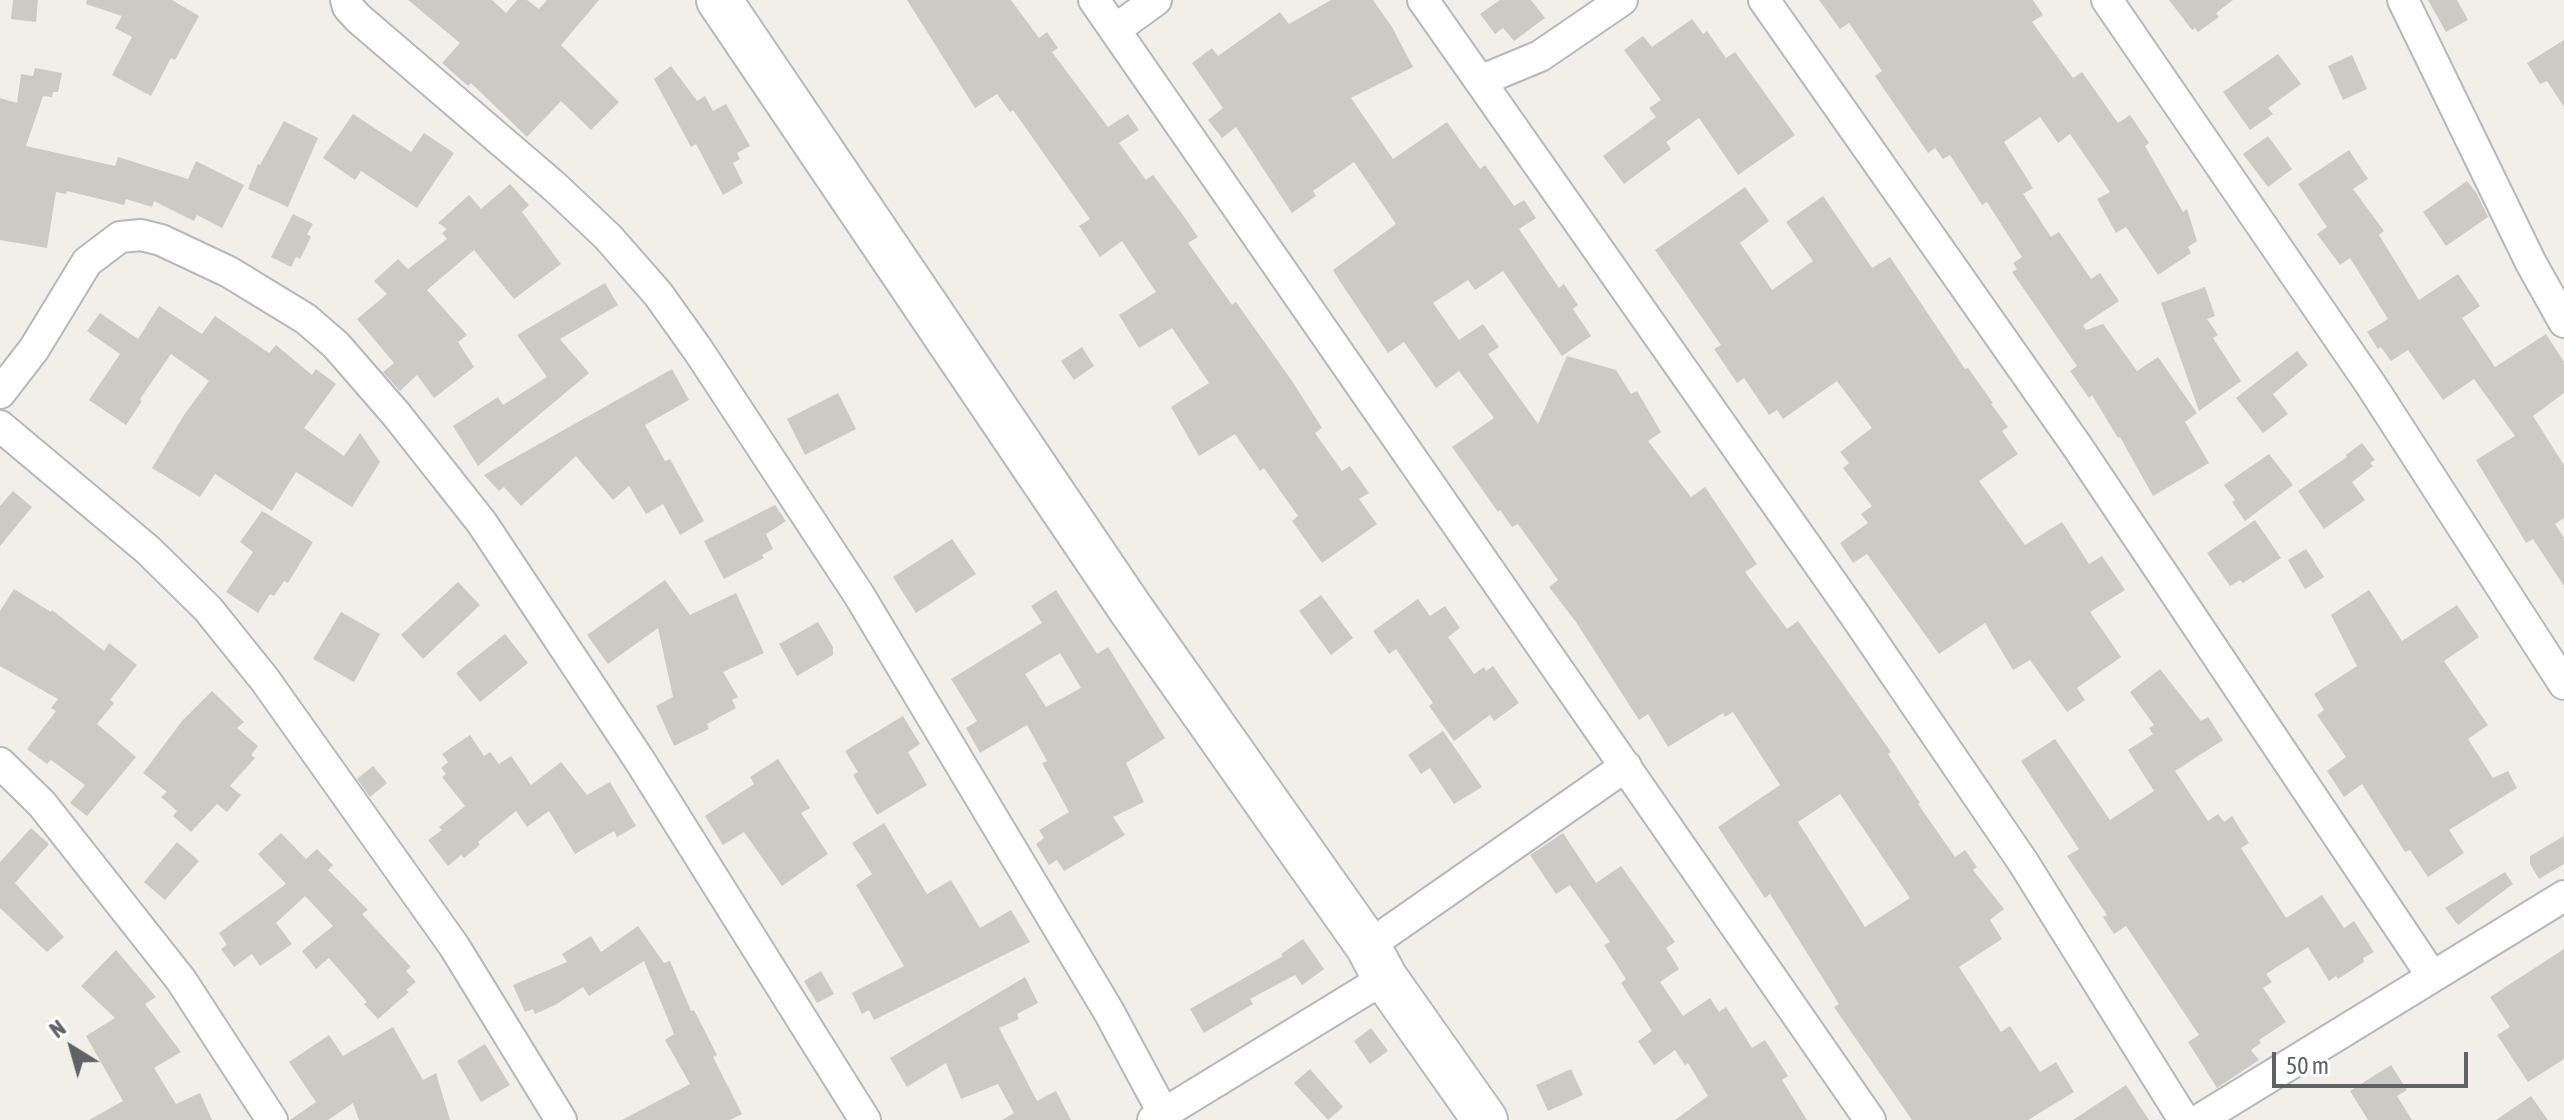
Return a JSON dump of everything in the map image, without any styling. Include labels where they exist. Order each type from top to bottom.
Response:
[{"type":"street","points":[[346,0],[358,18],[566,197],[608,237],[658,294],[859,595],[1109,1012],[1161,1118],[1376,962],[1626,766]]},
{"type":"street","points":[[719,0],[1130,608],[1485,1120]]},
{"type":"street","points":[[1094,0],[1870,1120]]},
{"type":"street","points":[[1116,29],[1156,0]]},
{"type":"street","points":[[1423,0],[1854,614],[2005,836],[2184,1120]]},
{"type":"street","points":[[1480,81],[1540,56],[1622,0]]},
{"type":"street","points":[[1764,0],[2077,446],[2432,976]]},
{"type":"street","points":[[2107,0],[2371,385],[2564,684]]},
{"type":"street","points":[[2403,0],[2531,263],[2564,322]]},
{"type":"street","points":[[0,393],[34,349],[87,262],[120,237],[141,235],[161,240],[229,272],[306,319],[336,345],[396,414],[482,523],[640,761],[865,1120]]},
{"type":"street","points":[[0,426],[148,550],[208,609],[265,680],[454,946],[561,1120]]},
{"type":"street","points":[[0,763],[42,804],[181,980],[272,1120]]},
{"type":"street","points":[[2199,1120],[2564,896]]},
{"type":"building","points":[[13,0],[38,0],[36,22],[11,19]]},
{"type":"building","points":[[87,0],[172,0],[199,16],[175,60],[171,58],[151,96],[112,75],[132,37],[115,28],[122,16],[86,4]]},
{"type":"building","points":[[408,0],[492,0],[506,13],[517,0],[527,0],[539,9],[547,0],[599,0],[561,45],[619,102],[591,130],[561,101],[527,137],[471,83],[468,86],[442,63],[460,43]]},
{"type":"building","points":[[907,0],[1011,0],[1039,38],[1047,32],[1058,48],[1052,52],[1108,127],[1128,114],[1139,130],[1119,143],[1146,180],[1153,175],[1198,237],[1188,243],[1232,305],[1236,302],[1292,381],[1322,428],[1315,433],[1342,471],[1350,466],[1369,493],[1359,499],[1377,524],[1322,563],[1292,521],[1298,516],[1264,468],[1260,471],[1235,434],[1199,456],[1171,407],[1209,383],[1172,328],[1139,348],[1119,315],[1156,292],[1122,241],[1100,257],[1079,226],[1090,219],[1013,110],[1010,112],[997,94],[975,108]]},
{"type":"building","points":[[1331,0],[1373,0],[1392,27],[1413,67],[1351,98],[1393,159],[1447,122],[1480,169],[1485,165],[1514,206],[1524,200],[1536,218],[1519,229],[1559,288],[1564,284],[1578,305],[1573,309],[1591,336],[1562,356],[1503,271],[1475,290],[1468,280],[1433,303],[1459,340],[1483,324],[1499,347],[1488,354],[1538,424],[1567,356],[1616,370],[1631,394],[1637,391],[1661,432],[1648,441],[1691,497],[1705,487],[1757,564],[1745,572],[1787,629],[1798,621],[1891,752],[1888,754],[1918,804],[1955,857],[1965,850],[1977,867],[1973,870],[2004,909],[1990,920],[2002,939],[1959,967],[2001,1032],[2010,1026],[2040,1072],[2056,1062],[2074,1092],[2028,1120],[1912,1120],[1834,1007],[1839,1004],[1770,894],[1765,898],[1718,827],[1780,785],[1733,712],[1725,717],[1723,713],[1668,747],[1648,714],[1639,720],[1576,622],[1549,587],[1558,580],[1518,524],[1512,527],[1500,510],[1498,512],[1452,447],[1494,418],[1459,371],[1436,388],[1404,342],[1388,353],[1333,270],[1396,224],[1354,162],[1313,191],[1316,196],[1292,213],[1236,127],[1222,138],[1208,120],[1223,108],[1192,63],[1212,48],[1218,56],[1280,12],[1289,24]],"holes":[[[1840,794],[1910,898],[1865,927],[1798,822]]]},
{"type":"building","points":[[1500,0],[1531,0],[1545,18],[1514,41],[1503,28],[1495,34],[1480,14]]},
{"type":"building","points":[[1819,0],[2033,0],[2043,15],[2032,22],[2073,78],[2082,72],[2118,123],[2130,115],[2149,143],[2145,146],[2183,212],[2187,209],[2197,241],[2188,247],[2191,253],[2158,275],[2126,227],[2116,233],[2097,199],[2110,192],[2070,134],[2058,143],[2040,117],[2004,142],[2033,188],[2023,194],[2051,237],[2059,232],[2091,279],[2100,273],[2119,301],[2083,325],[2086,330],[2103,324],[2137,371],[2158,357],[2197,413],[2185,422],[2209,463],[2153,496],[2120,437],[2092,395],[2089,398],[2070,371],[2077,366],[2012,272],[2017,269],[2013,263],[2022,257],[1987,202],[1982,205],[1950,155],[1943,159],[1935,148],[1928,153],[1875,76],[1882,71],[1849,23],[1840,29]]},
{"type":"building","points":[[2169,0],[2233,0],[2216,13],[2219,17],[2198,32],[2195,28],[2192,30]]},
{"type":"building","points":[[2428,0],[2457,0],[2468,20],[2446,32]]},
{"type":"building","points":[[1692,19],[1703,34],[1707,31],[1726,58],[1735,52],[1795,135],[1738,175],[1699,118],[1666,142],[1671,149],[1624,184],[1603,156],[1656,117],[1649,108],[1661,100],[1624,50],[1643,36],[1652,47]]},
{"type":"building","points":[[2564,40],[2564,107],[2547,81],[2540,84],[2527,63]]},
{"type":"building","points":[[2278,54],[2301,84],[2268,108],[2273,114],[2250,130],[2223,92]]},
{"type":"building","points":[[2352,55],[2367,89],[2343,100],[2328,66]]},
{"type":"building","points":[[671,66],[697,101],[705,96],[713,111],[726,104],[750,146],[737,153],[740,159],[733,163],[743,183],[723,195],[696,144],[691,147],[654,79]]},
{"type":"building","points":[[35,68],[62,73],[58,92],[53,92],[52,97],[43,96],[26,146],[115,166],[118,157],[188,179],[196,161],[244,185],[222,228],[197,215],[194,221],[154,201],[152,207],[126,199],[124,205],[67,191],[66,194],[56,192],[47,248],[0,240],[0,98],[17,103],[21,74],[33,76]]},
{"type":"building","points":[[353,114],[411,152],[424,133],[454,153],[417,208],[361,171],[355,180],[323,158]]},
{"type":"building","points":[[284,121],[318,138],[288,207],[248,189],[258,164]]},
{"type":"building","points":[[2268,136],[2292,169],[2268,187],[2243,154]]},
{"type":"building","points":[[2349,150],[2368,179],[2353,189],[2384,231],[2379,235],[2419,300],[2458,274],[2480,306],[2462,318],[2495,367],[2546,334],[2564,362],[2564,393],[2533,416],[2564,465],[2564,518],[2555,524],[2564,538],[2564,586],[2533,539],[2526,543],[2476,460],[2515,436],[2474,379],[2443,400],[2408,350],[2391,361],[2381,347],[2378,349],[2367,332],[2388,319],[2350,258],[2340,265],[2317,234],[2327,227],[2298,184]]},
{"type":"building","points":[[2467,181],[2488,217],[2446,246],[2423,212]]},
{"type":"building","points":[[510,184],[529,205],[522,212],[561,264],[514,299],[474,250],[427,290],[467,335],[458,342],[474,367],[434,398],[417,375],[400,391],[383,372],[394,363],[357,319],[387,294],[374,281],[398,259],[408,269],[447,239],[442,233],[447,229],[438,223],[469,195],[481,209]]},
{"type":"building","points":[[1745,187],[1769,221],[1740,243],[1772,290],[1813,261],[1786,222],[1823,196],[1872,268],[1890,257],[2008,427],[2002,431],[2018,454],[1979,481],[2025,545],[2062,522],[2089,564],[2102,556],[2125,590],[2090,612],[2121,657],[2077,688],[2085,700],[2067,712],[2030,660],[2013,670],[1985,623],[1939,654],[1867,554],[1853,563],[1840,543],[1868,523],[1861,514],[1872,506],[1843,468],[1849,463],[1840,452],[1872,428],[1837,381],[1783,419],[1777,410],[1769,415],[1744,378],[1737,383],[1714,349],[1721,345],[1655,250]]},
{"type":"building","points":[[293,214],[313,224],[307,234],[311,237],[300,259],[296,257],[291,267],[271,257]]},
{"type":"building","points":[[605,283],[618,305],[560,339],[589,373],[478,466],[453,426],[498,397],[503,405],[547,377],[517,335]]},
{"type":"building","points":[[2205,287],[2215,316],[2207,319],[2218,335],[2213,338],[2241,381],[2199,411],[2161,303]]},
{"type":"building","points":[[159,306],[202,334],[215,316],[269,353],[276,345],[312,375],[316,369],[336,384],[304,428],[344,456],[360,433],[380,462],[352,507],[296,472],[272,511],[215,474],[200,497],[152,468],[209,381],[171,354],[126,425],[89,400],[120,354],[87,331],[100,313],[138,339]]},
{"type":"building","points":[[1082,347],[1094,366],[1074,380],[1061,361]]},
{"type":"building","points":[[2297,351],[2308,365],[2273,394],[2288,414],[2263,433],[2236,398]]},
{"type":"building","points":[[672,369],[689,400],[645,425],[665,461],[670,459],[704,521],[680,535],[663,504],[646,514],[629,486],[613,500],[576,456],[521,506],[504,487],[499,491],[484,475]]},
{"type":"building","points":[[838,393],[856,429],[805,455],[787,419]]},
{"type":"building","points":[[2362,443],[2375,460],[2370,463],[2373,466],[2352,482],[2365,500],[2324,529],[2298,491]]},
{"type":"building","points":[[2269,454],[2293,485],[2245,521],[2224,485]]},
{"type":"building","points":[[13,491],[32,507],[0,546],[0,506]]},
{"type":"building","points":[[775,505],[786,521],[766,534],[773,549],[762,555],[764,558],[724,579],[704,541]]},
{"type":"building","points":[[262,511],[313,542],[288,583],[284,581],[274,596],[270,594],[258,613],[226,592],[253,552],[240,542]]},
{"type":"building","points":[[2255,520],[2281,558],[2243,583],[2240,580],[2230,586],[2207,553]]},
{"type":"building","points":[[952,539],[976,574],[916,613],[893,577]]},
{"type":"building","points":[[2306,549],[2324,577],[2305,589],[2288,560]]},
{"type":"building","points":[[665,580],[690,615],[736,593],[764,653],[723,672],[738,697],[732,700],[736,708],[707,724],[709,729],[674,746],[656,706],[673,697],[658,628],[608,664],[587,635]]},
{"type":"building","points":[[458,582],[480,605],[423,659],[401,635]]},
{"type":"building","points":[[14,589],[52,610],[104,651],[109,643],[137,665],[110,700],[114,703],[97,724],[136,757],[87,816],[70,803],[85,785],[51,760],[47,764],[27,749],[56,711],[51,708],[58,699],[0,666],[0,611]]},
{"type":"building","points":[[1056,590],[1097,654],[1108,647],[1165,738],[1126,763],[1144,802],[1113,817],[1125,835],[1064,871],[1057,860],[1049,865],[1036,844],[1044,838],[1039,830],[1069,812],[1042,763],[1047,761],[1027,725],[980,753],[966,728],[977,721],[951,679],[1042,623],[1031,606]],"holes":[[[1060,653],[1081,688],[1046,707],[1025,674]]]},
{"type":"building","points":[[2369,590],[2402,641],[2457,605],[2479,637],[2444,661],[2488,725],[2468,739],[2493,778],[2508,771],[2517,788],[2449,830],[2464,853],[2428,877],[2410,850],[2405,852],[2362,784],[2344,797],[2327,771],[2346,757],[2317,715],[2324,710],[2314,694],[2357,666],[2331,615]]},
{"type":"building","points":[[1321,595],[1353,638],[1331,655],[1299,611]]},
{"type":"building","points":[[1418,599],[1430,616],[1445,606],[1460,628],[1448,637],[1474,674],[1484,667],[1486,671],[1493,666],[1519,703],[1494,721],[1490,715],[1454,741],[1429,706],[1433,703],[1396,649],[1389,654],[1373,631]]},
{"type":"building","points":[[341,612],[380,634],[354,682],[313,659]]},
{"type":"building","points":[[818,622],[833,647],[833,655],[797,676],[779,644]]},
{"type":"building","points":[[505,634],[528,663],[480,702],[456,673]]},
{"type":"building","points":[[2160,669],[2201,721],[2208,717],[2223,740],[2175,771],[2208,821],[2218,814],[2224,822],[2232,816],[2249,843],[2241,848],[2286,918],[2322,895],[2344,928],[2354,921],[2374,952],[2338,979],[2336,976],[2329,981],[2308,947],[2266,974],[2272,982],[2263,988],[2286,1022],[2259,1040],[2261,1043],[2251,1050],[2259,1060],[2217,1088],[2188,1042],[2199,1035],[2126,926],[2114,934],[2103,917],[2107,915],[2067,856],[2079,849],[2021,761],[2055,739],[2110,820],[2154,791],[2128,750],[2153,734],[2149,728],[2154,725],[2130,692]]},
{"type":"building","points":[[212,691],[244,722],[237,728],[258,746],[251,755],[255,758],[230,786],[241,795],[227,812],[217,804],[191,832],[173,816],[177,811],[161,797],[167,792],[143,773],[182,721]]},
{"type":"building","points":[[903,716],[920,744],[908,752],[927,785],[877,815],[853,775],[858,772],[845,751]]},
{"type":"building","points":[[1443,731],[1482,787],[1454,804],[1430,768],[1421,774],[1408,755]]},
{"type":"building","points":[[470,735],[484,756],[490,752],[499,764],[511,756],[531,785],[561,762],[587,795],[610,782],[636,826],[617,837],[614,831],[575,854],[549,811],[527,827],[516,811],[478,842],[480,845],[464,858],[461,855],[448,866],[428,840],[465,806],[442,777],[446,774],[441,768],[448,762],[442,754]]},
{"type":"building","points":[[778,759],[810,808],[801,813],[828,854],[782,886],[744,832],[723,845],[705,816],[754,784],[750,777]]},
{"type":"building","points":[[373,766],[387,783],[370,797],[357,779]]},
{"type":"building","points":[[884,823],[927,894],[951,880],[980,928],[1011,910],[1030,942],[874,1020],[869,1010],[862,1014],[852,993],[904,966],[856,885],[872,874],[852,843]]},
{"type":"building","points":[[31,828],[49,844],[15,883],[64,937],[47,952],[0,908],[0,862]]},
{"type":"building","points":[[281,833],[306,859],[317,849],[333,865],[328,870],[368,910],[362,914],[411,967],[406,971],[416,982],[378,1019],[329,958],[316,969],[302,951],[333,926],[305,896],[276,923],[292,944],[260,966],[252,954],[234,967],[221,949],[227,945],[219,933],[286,884],[258,854]]},
{"type":"building","points":[[1563,833],[1596,883],[1621,866],[1675,942],[1666,948],[1679,969],[1660,982],[1683,1016],[1710,998],[1719,1012],[1726,1007],[1752,1048],[1765,1040],[1788,1076],[1782,1080],[1807,1120],[1675,1120],[1708,1096],[1688,1063],[1685,1065],[1675,1050],[1654,1065],[1638,1041],[1652,1031],[1621,983],[1626,979],[1604,945],[1610,942],[1570,885],[1556,894],[1530,855]]},
{"type":"building","points":[[2564,836],[2564,864],[2539,879],[2530,864],[2530,856]]},
{"type":"building","points":[[177,842],[199,861],[165,900],[144,882]]},
{"type":"building","points":[[2505,872],[2513,884],[2458,925],[2445,908]]},
{"type":"building","points":[[638,926],[664,963],[670,961],[691,1011],[694,1010],[717,1055],[713,1057],[742,1114],[730,1120],[622,1120],[690,1084],[665,1040],[674,1034],[644,961],[589,996],[583,987],[535,1014],[533,1009],[525,1012],[513,985],[567,962],[562,954],[591,936],[601,952]]},
{"type":"building","points":[[1303,939],[1324,969],[1302,985],[1295,975],[1250,999],[1253,1004],[1204,1033],[1190,1009],[1283,956],[1281,954]]},
{"type":"building","points":[[2564,949],[2564,1059],[2528,1082],[2497,1035],[2510,1027],[2490,997]]},
{"type":"building","points":[[116,950],[156,997],[145,1004],[181,1052],[154,1068],[176,1104],[200,1093],[212,1120],[89,1120],[123,1101],[86,1036],[115,1018],[81,986]]},
{"type":"building","points":[[821,971],[834,994],[817,1003],[804,981]]},
{"type":"building","points":[[1025,977],[1038,1003],[1017,1014],[1019,1019],[999,1028],[1037,1101],[1056,1091],[1071,1120],[1002,1120],[1014,1113],[998,1084],[961,1099],[946,1063],[907,1087],[890,1058]]},
{"type":"building","points":[[393,1027],[423,1080],[436,1073],[450,1120],[359,1120],[353,1103],[328,1120],[290,1120],[316,1102],[289,1062],[329,1035],[343,1056]]},
{"type":"building","points":[[1371,1028],[1388,1051],[1370,1064],[1354,1041]]},
{"type":"building","points":[[485,1044],[510,1085],[481,1102],[457,1061]]},
{"type":"building","points":[[2391,1065],[2407,1090],[2397,1096],[2412,1120],[2368,1120],[2350,1091]]},
{"type":"building","points":[[1310,1069],[1343,1107],[1328,1120],[1294,1083]]},
{"type":"building","points":[[1571,1069],[1583,1095],[1548,1111],[1536,1085]]},
{"type":"building","points":[[2126,1085],[2149,1120],[2073,1120]]},
{"type":"building","points":[[2531,1096],[2548,1120],[2496,1120]]}]
